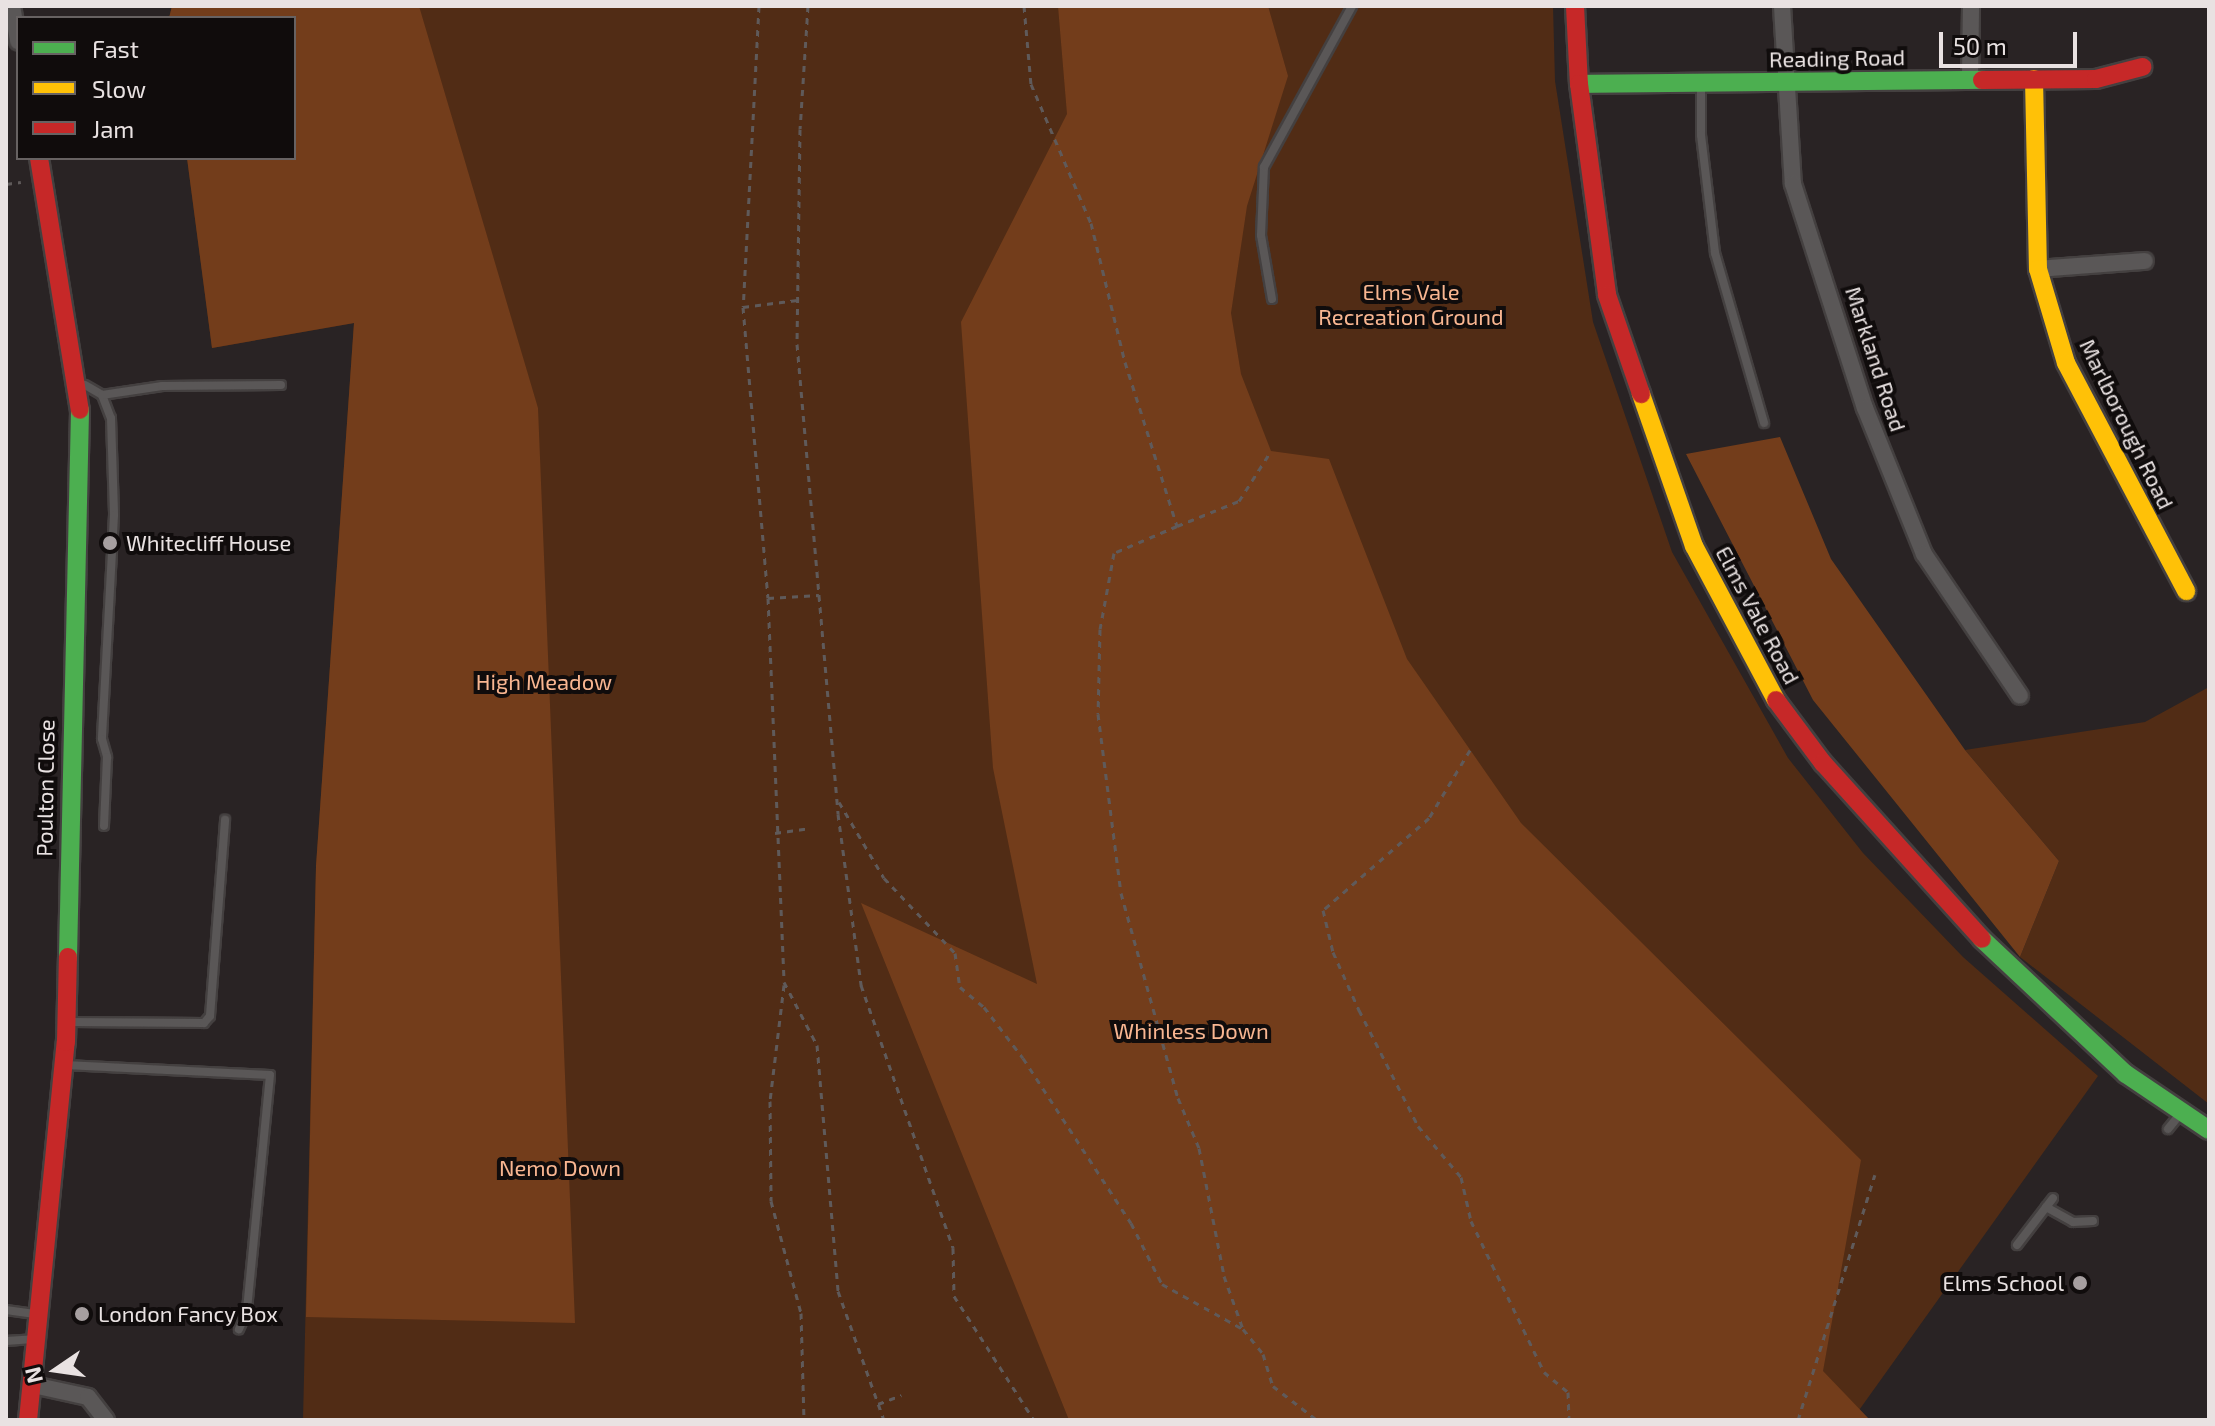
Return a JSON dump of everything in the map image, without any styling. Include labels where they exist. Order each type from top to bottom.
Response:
[{"type":"street","points":[[12,6],[16,29]]},
{"type":"street","name":"Elms Vale Road","points":[[1575,6],[1579,84],[1607,295],[1694,546],[1770,692],[1823,763],[2000,959],[2139,1088],[2209,1130]]},
{"type":"street","name":"Markland Road","points":[[1782,6],[1784,83],[1793,184],[1865,408],[1924,554],[2020,696]]},
{"type":"street","points":[[1970,79],[1971,6]]},
{"type":"street","name":"Reading Road","points":[[1579,84],[2096,79],[2142,67]]},
{"type":"street","name":"Marlborough Road","points":[[2034,79],[2038,269],[2066,363],[2186,591]]},
{"type":"street","name":"Poulton Close","points":[[28,1420],[64,1065],[78,381],[39,160]]},
{"type":"street","points":[[2038,269],[2145,261]]},
{"type":"street","points":[[33,1385],[88,1397],[106,1420]]},
{"type":"lane","points":[[1272,299],[1261,235],[1264,167],[1352,6]]},
{"type":"lane","points":[[1701,84],[1701,135],[1715,253],[1764,423]]},
{"type":"lane","points":[[78,381],[102,395],[111,418],[114,515],[102,739],[107,757],[104,826]]},
{"type":"lane","points":[[102,395],[162,386],[281,385]]},
{"type":"lane","points":[[66,1022],[204,1023],[210,1016],[225,820]]},
{"type":"lane","points":[[64,1065],[270,1075],[247,1311],[239,1329]]},
{"type":"lane","points":[[2168,1129],[2182,1112]]},
{"type":"lane","points":[[2017,1245],[2053,1198]]},
{"type":"lane","points":[[2046,1207],[2073,1222],[2093,1221]]},
{"type":"lane","points":[[6,1310],[40,1315]]},
{"type":"lane","points":[[6,1341],[38,1339]]},
{"type":"path","points":[[759,6],[743,307],[768,598],[775,833],[784,982],[770,1101],[771,1201],[801,1313],[804,1419]]},
{"type":"path","points":[[808,6],[798,300],[837,799],[861,985],[953,1248],[954,1296],[1034,1420]]},
{"type":"path","points":[[1024,6],[1031,84],[1091,223],[1125,362],[1177,526]]},
{"type":"path","points":[[6,184],[21,182]]},
{"type":"path","points":[[743,307],[798,300]]},
{"type":"path","points":[[1271,451],[1239,501],[1114,553],[1100,629],[1098,714],[1121,893],[1178,1098],[1199,1148],[1224,1276],[1243,1329],[1263,1354],[1273,1386],[1317,1420]]},
{"type":"path","points":[[768,598],[819,595]]},
{"type":"path","points":[[1470,750],[1429,818],[1323,910],[1333,952],[1359,1010],[1418,1126],[1461,1177],[1471,1221],[1544,1372],[1568,1392],[1569,1420]]},
{"type":"path","points":[[837,799],[884,878],[955,953],[960,987],[984,1007],[1031,1070],[1131,1223],[1162,1284],[1243,1329]]},
{"type":"path","points":[[775,833],[809,828]]},
{"type":"path","points":[[784,982],[817,1045],[838,1291],[884,1420]]},
{"type":"path","points":[[1798,1420],[1875,1175]]},
{"type":"path","points":[[878,1404],[901,1395]]},
{"type":"green space","points":[[172,6],[1553,6],[1555,81],[1593,322],[1672,552],[1788,758],[1863,853],[1963,957],[2098,1076],[1852,1420],[303,1420],[316,866],[354,323],[212,348],[187,160],[296,160],[296,16],[170,16]]},
{"type":"green space","points":[[172,6],[419,6],[538,408],[575,1323],[306,1317],[316,866],[354,323],[212,348],[187,160],[296,160],[296,16],[170,16]]},
{"type":"green space","name":"Whinless Down","points":[[1058,6],[1268,6],[1288,76],[1247,206],[1231,313],[1241,374],[1271,451],[1329,459],[1407,659],[1521,823],[1861,1160],[1823,1371],[1870,1420],[1069,1420],[861,903],[1037,984],[993,768],[961,322],[1067,114]]},
{"type":"green space","points":[[1780,437],[1831,559],[1965,750],[2059,861],[2020,957],[1813,700],[1686,454]]},
{"type":"green space","points":[[2209,687],[2209,1104],[2020,957],[2059,861],[1965,750],[2145,722]]},
{"type":"traffic: fast","points":[[1579,84],[1982,80]]},
{"type":"traffic: fast","points":[[68,957],[80,410]]},
{"type":"traffic: fast","points":[[1982,939],[2126,1074],[2209,1130]]},
{"type":"traffic: slow","points":[[2034,79],[2038,269],[2066,363],[2186,591]]},
{"type":"traffic: slow","points":[[1641,394],[1694,546],[1776,700]]},
{"type":"traffic: jam","points":[[1575,6],[1579,84],[1607,295],[1641,394]]},
{"type":"traffic: jam","points":[[1982,80],[2096,79],[2142,67]]},
{"type":"traffic: jam","points":[[39,160],[80,410]]},
{"type":"traffic: jam","points":[[1776,700],[1823,763],[1982,939]]},
{"type":"traffic: jam","points":[[28,1420],[66,1042],[68,957]]},
{"type":"place","name":"Whitecliff House","points":[[110,543]]},
{"type":"place","name":"Elms School","points":[[2080,1283]]},
{"type":"place","name":"London Fancy Box","points":[[82,1314]]},
{"type":"park label","name":"Elms Vale Recreation Ground","points":[[1411,304]]},
{"type":"park label","name":"High Meadow","points":[[544,682]]},
{"type":"park label","name":"Nemo Down","points":[[560,1168]]}]
